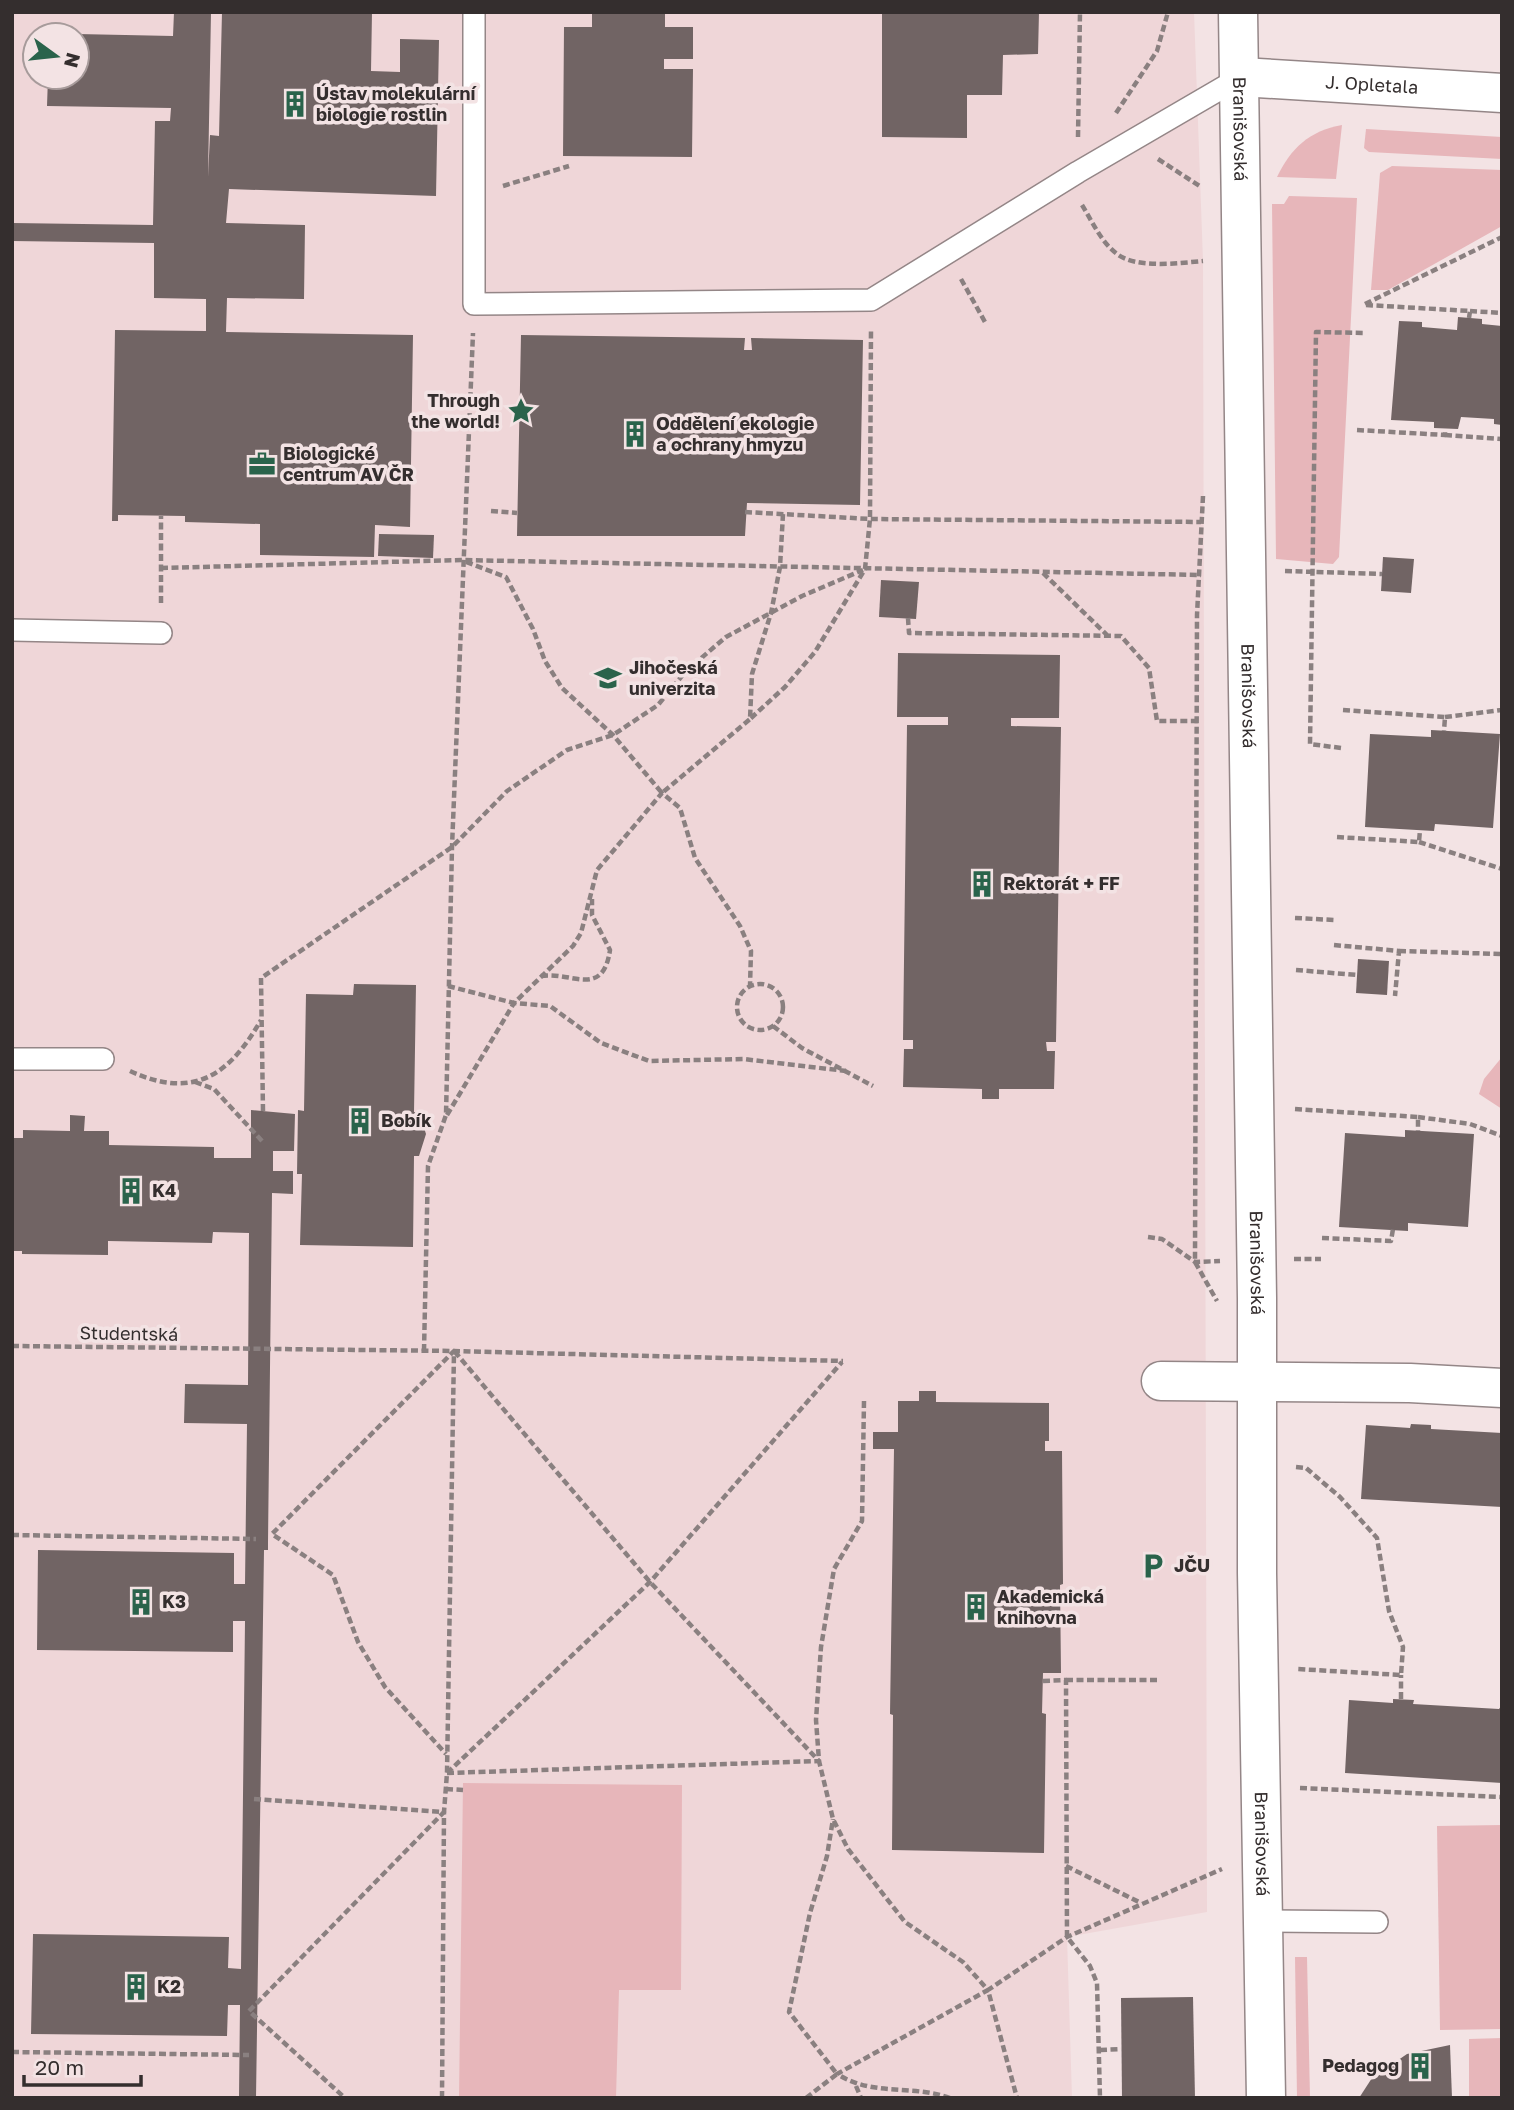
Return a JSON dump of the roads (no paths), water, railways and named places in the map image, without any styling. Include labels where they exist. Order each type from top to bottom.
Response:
[{"type":"street","name":"Branišovská","points":[[1238,12],[1241,76],[1266,2098]]},
{"type":"street","name":"J. Opletala","points":[[1241,76],[1502,93]]},
{"type":"street","points":[[1161,1381],[1502,1388]]},
{"type":"lane","points":[[474,12],[474,304],[872,300],[1078,172],[1241,76]]},
{"type":"lane","points":[[12,630],[161,633]]},
{"type":"lane","points":[[12,1059],[103,1059]]},
{"type":"lane","points":[[1263,1922],[1377,1922]]},
{"type":"place","name":"Ústav molekulární biologie rostlin","points":[[295,104]]},
{"type":"place","name":"Through the world!","points":[[521,411]]},
{"type":"place","name":"Oddělení ekologie a ochrany hmyzu","points":[[635,434]]},
{"type":"place","name":"Biologické centrum AV ČR","points":[[262,464]]},
{"type":"place","name":"Jihočeská univerzita","points":[[608,678]]},
{"type":"place","name":"Rektorát + FF","points":[[982,884]]},
{"type":"place","name":"Bobík","points":[[360,1121]]},
{"type":"place","name":"K4","points":[[131,1191]]},
{"type":"place","name":"JČU","points":[[1153,1566]]},
{"type":"place","name":"K3","points":[[141,1602]]},
{"type":"place","name":"Akademická knihovna","points":[[976,1607]]},
{"type":"place","name":"K2","points":[[136,1987]]},
{"type":"place","name":"Pedagog","points":[[1420,2066]]}]
